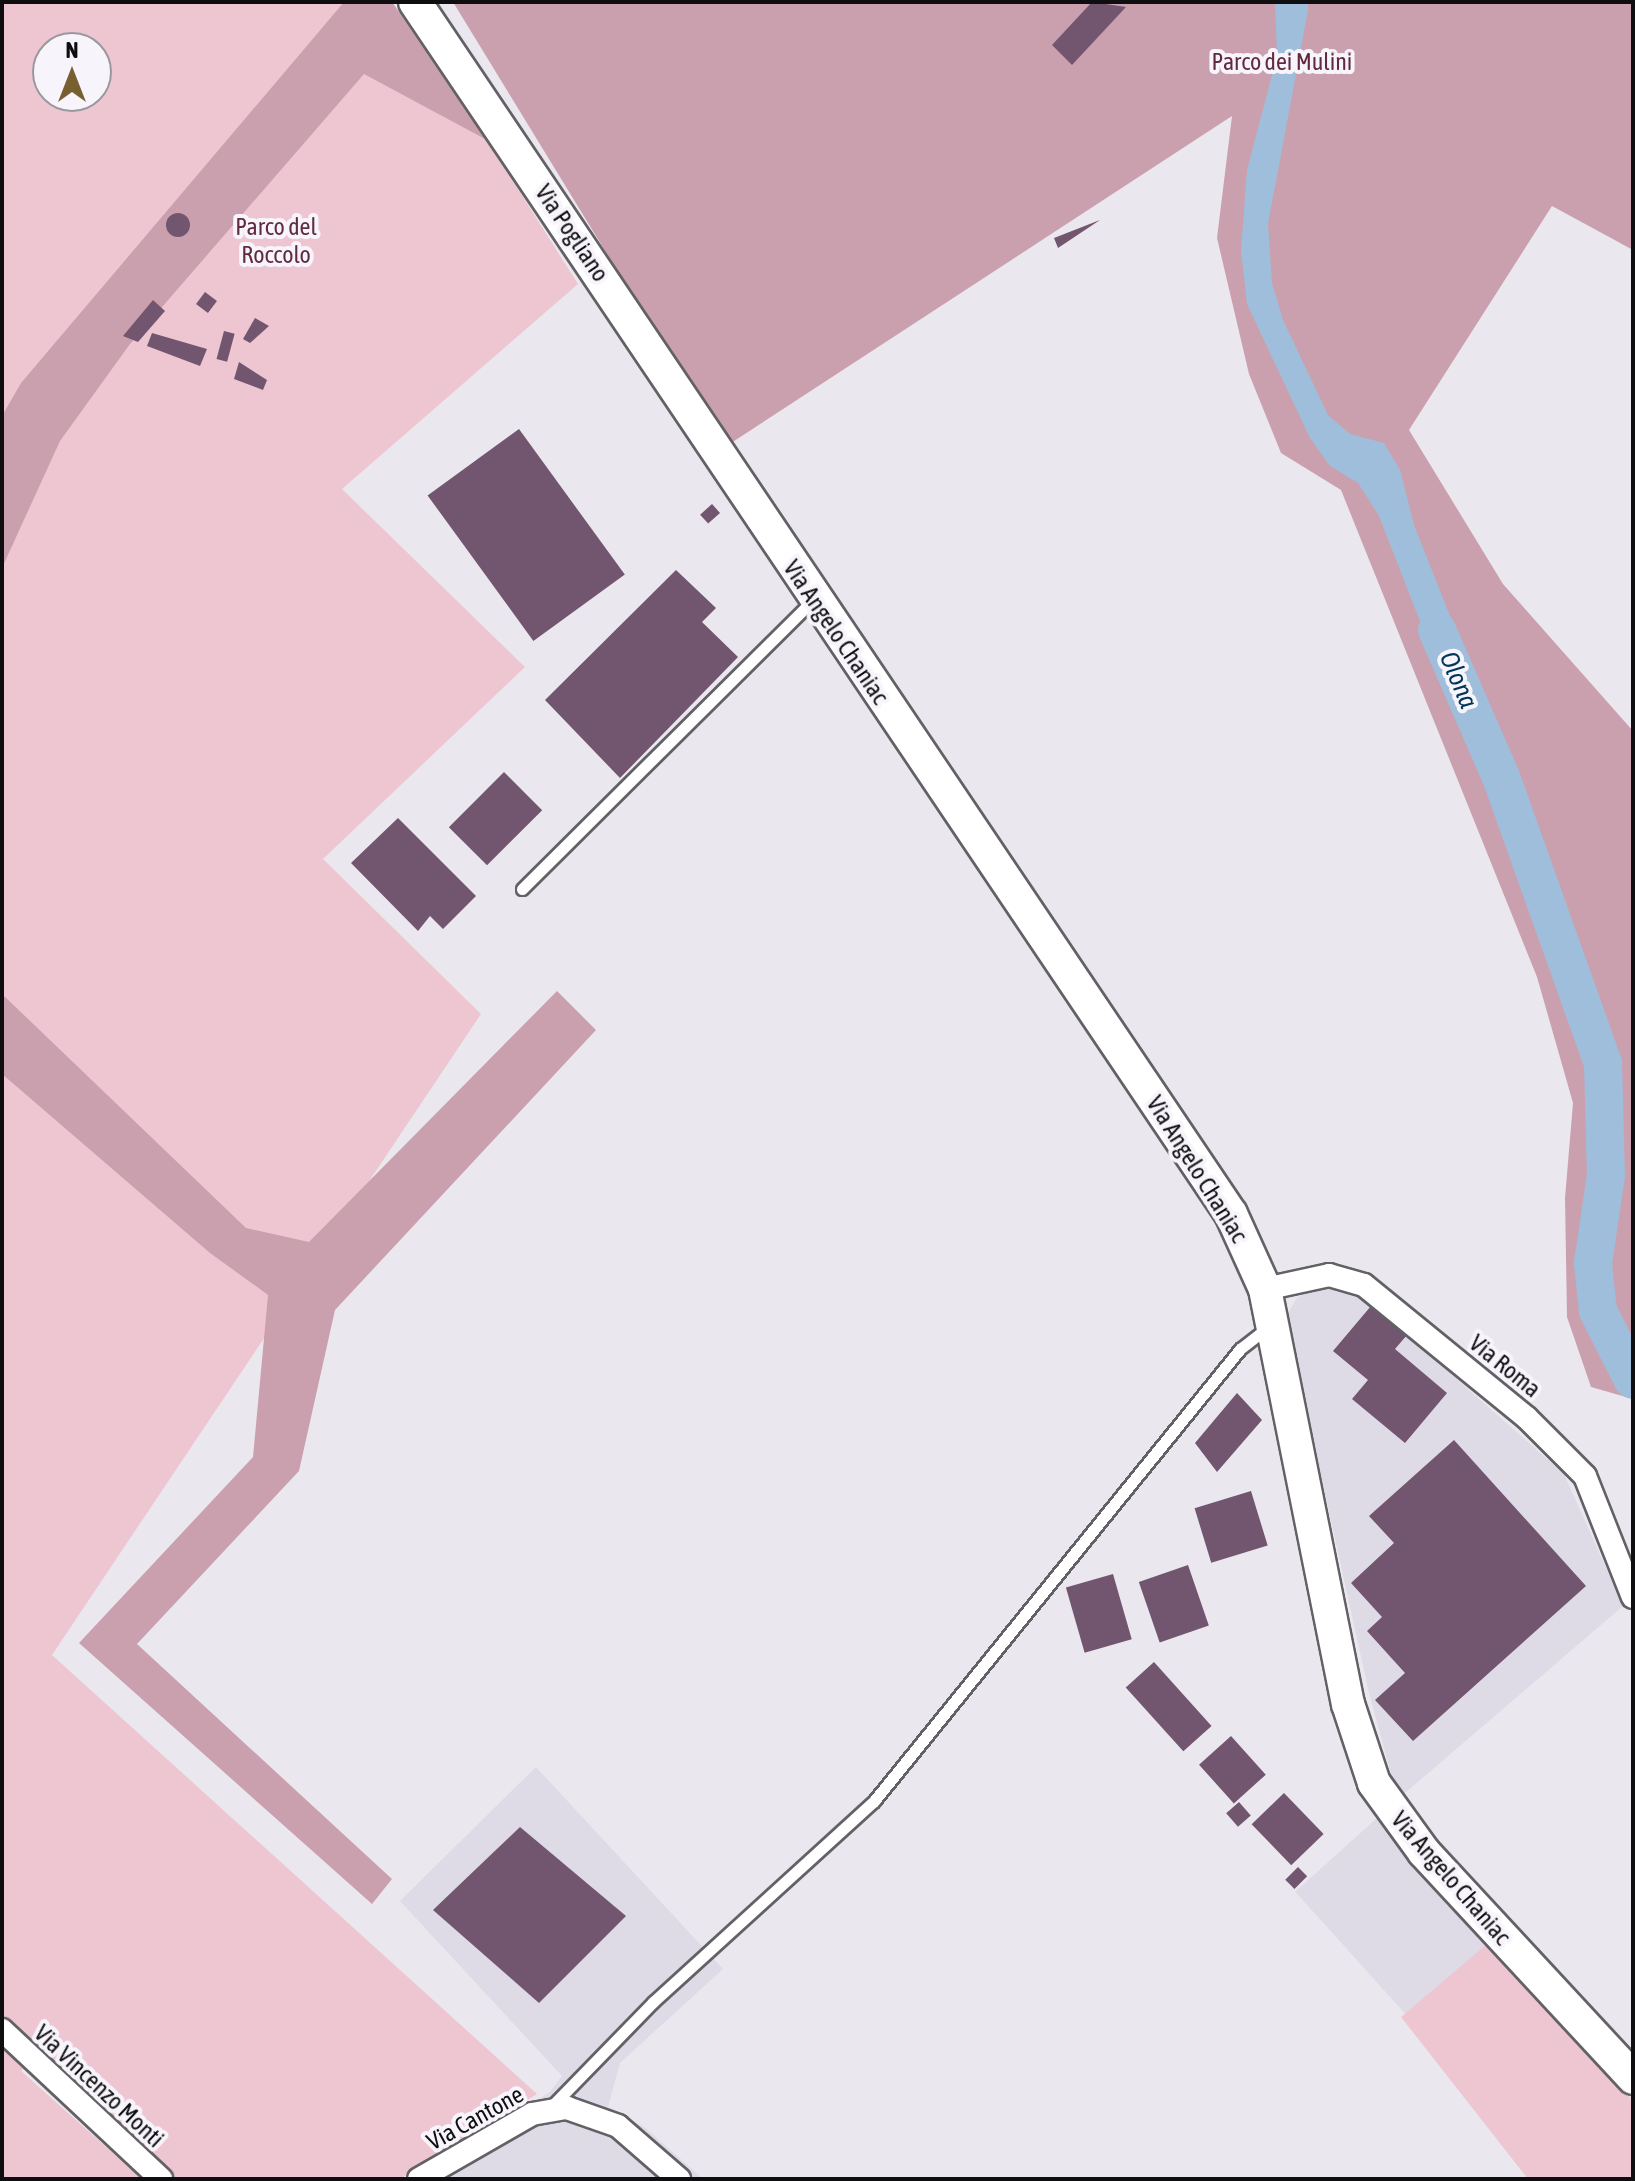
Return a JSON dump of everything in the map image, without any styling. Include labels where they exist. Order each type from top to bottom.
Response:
[{"type":"street","name":"Via Pogliano","points":[[415,2],[728,466]]},
{"type":"street","name":"Via Angelo Chaniac","points":[[728,466],[813,600],[1231,1214],[1265,1289],[1348,1704],[1374,1783],[1424,1852],[1633,2078]]},
{"type":"street","name":"Via Roma","points":[[1265,1289],[1329,1275],[1364,1285],[1527,1418],[1585,1476],[1633,1597]]},
{"type":"street","name":"Via Vincenzo Monti","points":[[2,2030],[161,2179]]},
{"type":"street","name":"Via Cantone","points":[[419,2179],[548,2109],[592,2113],[618,2126],[679,2179]]},
{"type":"lane","points":[[522,889],[813,600]]},
{"type":"lane","points":[[548,2109],[653,2002],[874,1801],[1240,1349],[1273,1324]]},
{"type":"shaded area","points":[[1319,1286],[1357,1291],[1564,1474],[1623,1606],[1398,1799],[1369,1693],[1286,1316],[1297,1298]]},
{"type":"shaded area","points":[[536,1767],[723,1969],[620,2063],[608,2107],[644,2127],[703,2179],[414,2179],[550,2092],[562,2076],[400,1901]]},
{"type":"shaded area","points":[[1386,1810],[1498,1935],[1408,2016],[1295,1892]]},
{"type":"green space","name":"Parco del Roccolo","points":[[2,2],[392,2],[449,80],[578,284],[342,489],[525,667],[323,859],[481,1014],[52,1655],[537,2094],[400,2179],[163,2179],[25,2067],[21,2071],[142,2179],[2,2179]]},
{"type":"green space","points":[[344,2],[392,2],[485,139],[364,74],[130,344],[60,441],[2,568],[2,416],[21,383]]},
{"type":"green space","name":"Parco dei Mulini","points":[[453,2],[1633,2],[1633,250],[1552,206],[1409,430],[1503,584],[1633,731],[1633,1399],[1591,1387],[1567,1317],[1565,1198],[1573,1103],[1537,977],[1341,490],[1281,453],[1249,374],[1217,238],[1232,116],[725,447]]},
{"type":"green space","points":[[557,991],[596,1030],[335,1310],[299,1471],[137,1644],[392,1879],[372,1904],[79,1643],[253,1457],[268,1295],[210,1253],[2,1074],[2,994],[246,1228],[309,1242]]},
{"type":"green space","points":[[1487,1944],[1633,2101],[1633,2179],[1528,2179],[1401,2017]]},
{"type":"water","points":[[1275,2],[1308,2],[1308,10],[1268,224],[1272,283],[1283,320],[1328,415],[1350,434],[1384,443],[1400,470],[1414,525],[1470,667],[1446,688],[1379,516],[1358,483],[1330,466],[1310,438],[1247,304],[1241,250],[1247,170],[1277,56]]},
{"type":"building","points":[[1092,2],[1126,7],[1072,65],[1052,45]]},
{"type":"building","points":[[178,213],[186,217],[190,225],[186,233],[178,237],[170,233],[166,225],[170,217]]},
{"type":"building","points":[[1100,220],[1058,248],[1054,238]]},
{"type":"building","points":[[205,292],[217,301],[208,313],[196,304]]},
{"type":"building","points":[[153,300],[165,311],[138,342],[123,336]]},
{"type":"building","points":[[255,318],[269,326],[250,343],[243,339]]},
{"type":"building","points":[[224,331],[235,334],[227,362],[216,359]]},
{"type":"building","points":[[152,333],[207,349],[200,366],[147,346]]},
{"type":"building","points":[[239,362],[267,380],[263,390],[234,379]]},
{"type":"building","points":[[519,429],[625,575],[533,641],[428,495]]},
{"type":"building","points":[[712,504],[720,513],[708,524],[700,515]]},
{"type":"building","points":[[676,570],[716,608],[702,622],[738,657],[620,778],[545,700]]},
{"type":"building","points":[[504,772],[542,810],[487,865],[449,827]]},
{"type":"building","points":[[398,818],[476,896],[443,929],[430,916],[418,931],[351,863]]},
{"type":"building","points":[[1371,1306],[1407,1335],[1395,1349],[1447,1393],[1405,1443],[1352,1399],[1368,1380],[1333,1351]]},
{"type":"building","points":[[1237,1393],[1262,1420],[1217,1472],[1195,1443]]},
{"type":"building","points":[[1454,1440],[1586,1586],[1413,1741],[1375,1700],[1405,1673],[1367,1631],[1382,1617],[1351,1583],[1394,1543],[1369,1516]]},
{"type":"building","points":[[1251,1491],[1268,1546],[1211,1563],[1195,1508]]},
{"type":"building","points":[[1188,1565],[1209,1626],[1160,1642],[1139,1582]]},
{"type":"building","points":[[1113,1574],[1132,1639],[1085,1653],[1066,1588]]},
{"type":"building","points":[[1154,1662],[1212,1726],[1183,1751],[1126,1687]]},
{"type":"building","points":[[1231,1736],[1266,1775],[1234,1803],[1199,1765]]},
{"type":"building","points":[[1284,1793],[1324,1834],[1291,1865],[1252,1824]]},
{"type":"building","points":[[1239,1802],[1251,1816],[1238,1827],[1226,1813]]},
{"type":"building","points":[[520,1827],[626,1916],[539,2003],[433,1910]]},
{"type":"building","points":[[1298,1867],[1307,1876],[1294,1889],[1285,1880]]},
{"type":"waterway","name":"Olona","points":[[1437,630],[1501,777],[1603,1063],[1606,1175],[1593,1263],[1598,1311],[1633,1380]]}]
